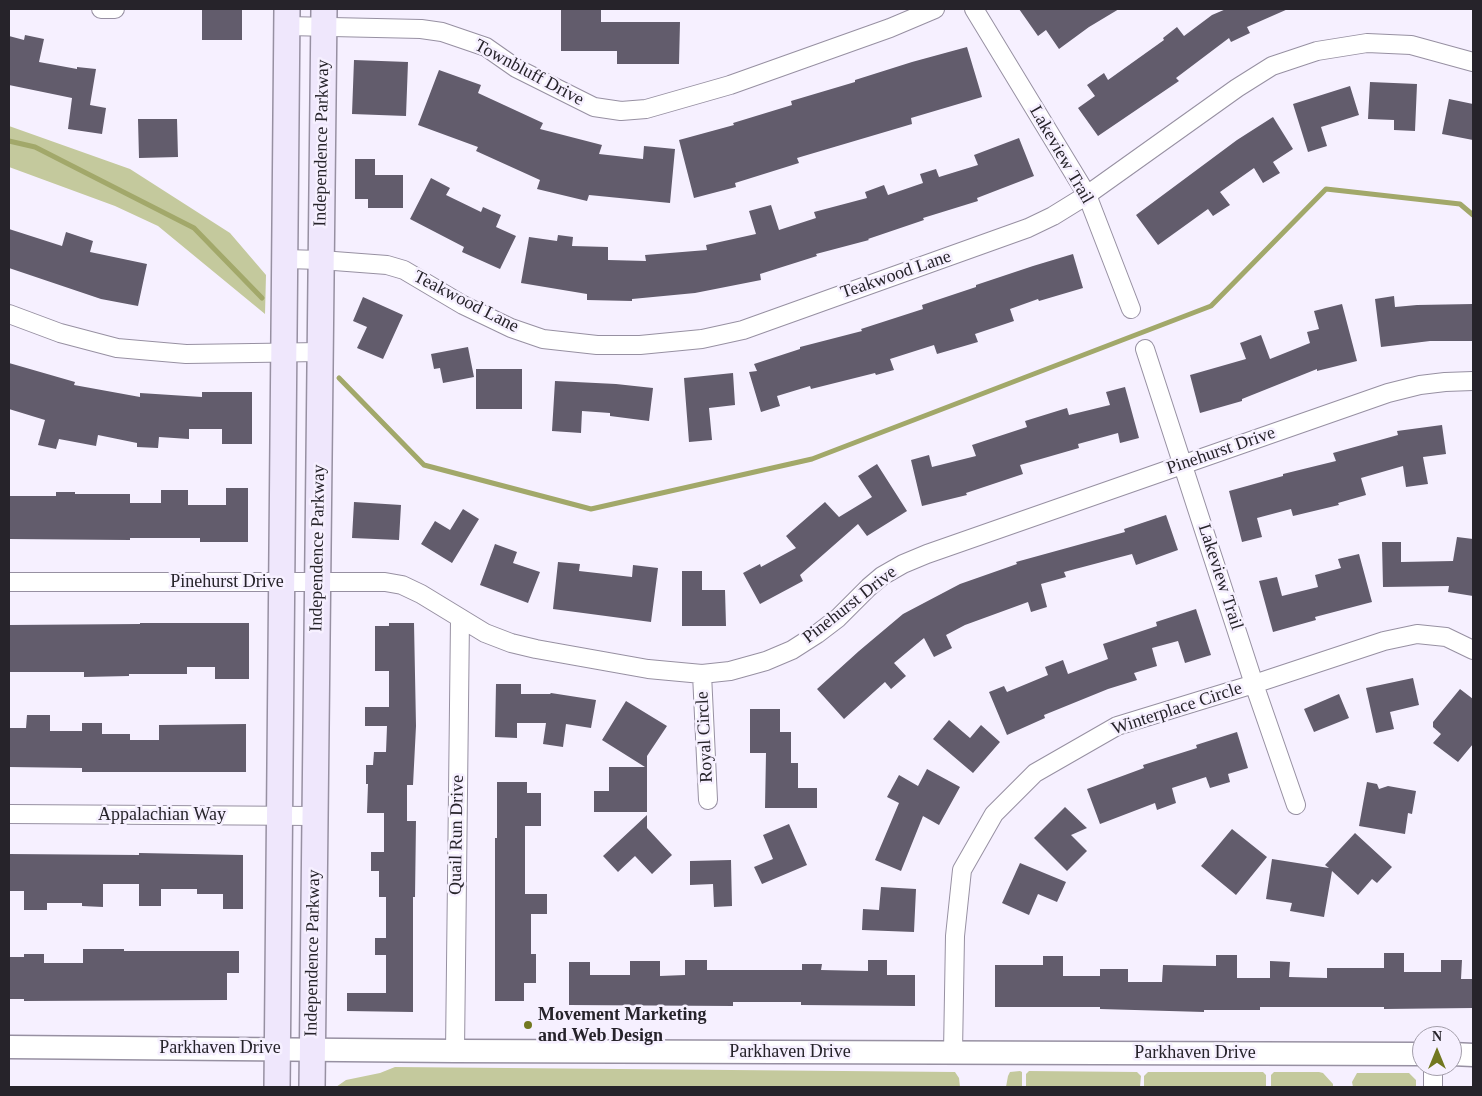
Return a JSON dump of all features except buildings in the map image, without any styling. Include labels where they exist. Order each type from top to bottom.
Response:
[{"type":"main road","name":"Independence Parkway","points":[[277,1087],[287,17]]},
{"type":"main road","name":"Independence Parkway","points":[[312,1087],[323,18]]},
{"type":"street","points":[[101,9],[115,9]]},
{"type":"street","name":"Townbluff Drive","points":[[287,17],[323,18],[442,32],[486,47],[516,68],[594,107],[621,111],[646,109],[730,85],[890,28],[935,9]]},
{"type":"street","name":"Lakeview Trail","points":[[974,9],[1087,195],[1131,309]]},
{"type":"street","name":"Teakwood Lane","points":[[285,259],[387,265],[404,270],[462,305],[511,328],[543,338],[597,345],[640,345],[702,338],[743,330],[1028,228],[1053,216],[1087,195],[1237,88],[1272,66],[1316,51],[1367,43],[1411,44],[1473,62]]},
{"type":"street","points":[[9,314],[78,338],[117,348],[186,354],[320,352]]},
{"type":"street","name":"Lakeview Trail","points":[[1145,349],[1184,464],[1254,684],[1296,805]]},
{"type":"street","name":"Pinehurst Drive","points":[[9,582],[385,582],[402,585],[421,594],[485,633],[511,643],[648,669],[702,674],[730,671],[766,662],[792,650],[838,618],[868,587],[903,564],[936,551],[1388,393],[1420,385],[1473,381]]},
{"type":"street","name":"Quail Run Drive","points":[[455,1051],[460,619]]},
{"type":"street","name":"Winterplace Circle","points":[[953,1052],[955,936],[962,870],[994,814],[1035,773],[1117,726],[1254,684],[1384,641],[1417,634],[1446,637],[1473,650]]},
{"type":"street","name":"Royal Circle","points":[[702,674],[708,800]]},
{"type":"street","name":"Appalachian Way","points":[[9,814],[314,816]]},
{"type":"street","name":"Parkhaven Drive","points":[[9,1047],[455,1051],[1412,1054]]},
{"type":"green space","points":[[9,126],[130,169],[230,233],[266,275],[265,314],[158,226],[115,206],[9,167]]},
{"type":"green space","points":[[395,1067],[955,1072],[959,1078],[960,1087],[336,1087],[346,1080],[380,1073]]},
{"type":"green space","points":[[1029,1071],[1137,1072],[1141,1076],[1140,1087],[1026,1087],[1026,1074]]},
{"type":"green space","points":[[1010,1072],[1022,1072],[1022,1087],[1006,1087]]},
{"type":"green space","points":[[1148,1072],[1263,1072],[1266,1075],[1266,1087],[1144,1087],[1144,1076]]},
{"type":"green space","points":[[1274,1072],[1323,1073],[1333,1084],[1333,1087],[1271,1087],[1271,1075]]},
{"type":"green space","points":[[1357,1073],[1409,1073],[1416,1080],[1416,1087],[1353,1087],[1352,1082]]},
{"type":"waterway","points":[[9,141],[35,147],[194,228],[262,298]]},
{"type":"waterway","points":[[339,378],[424,465],[591,509],[812,459],[1211,306],[1326,189],[1460,204],[1473,215]]},
{"type":"place","name":"Movement Marketing and Web Design","points":[[528,1025]]}]
